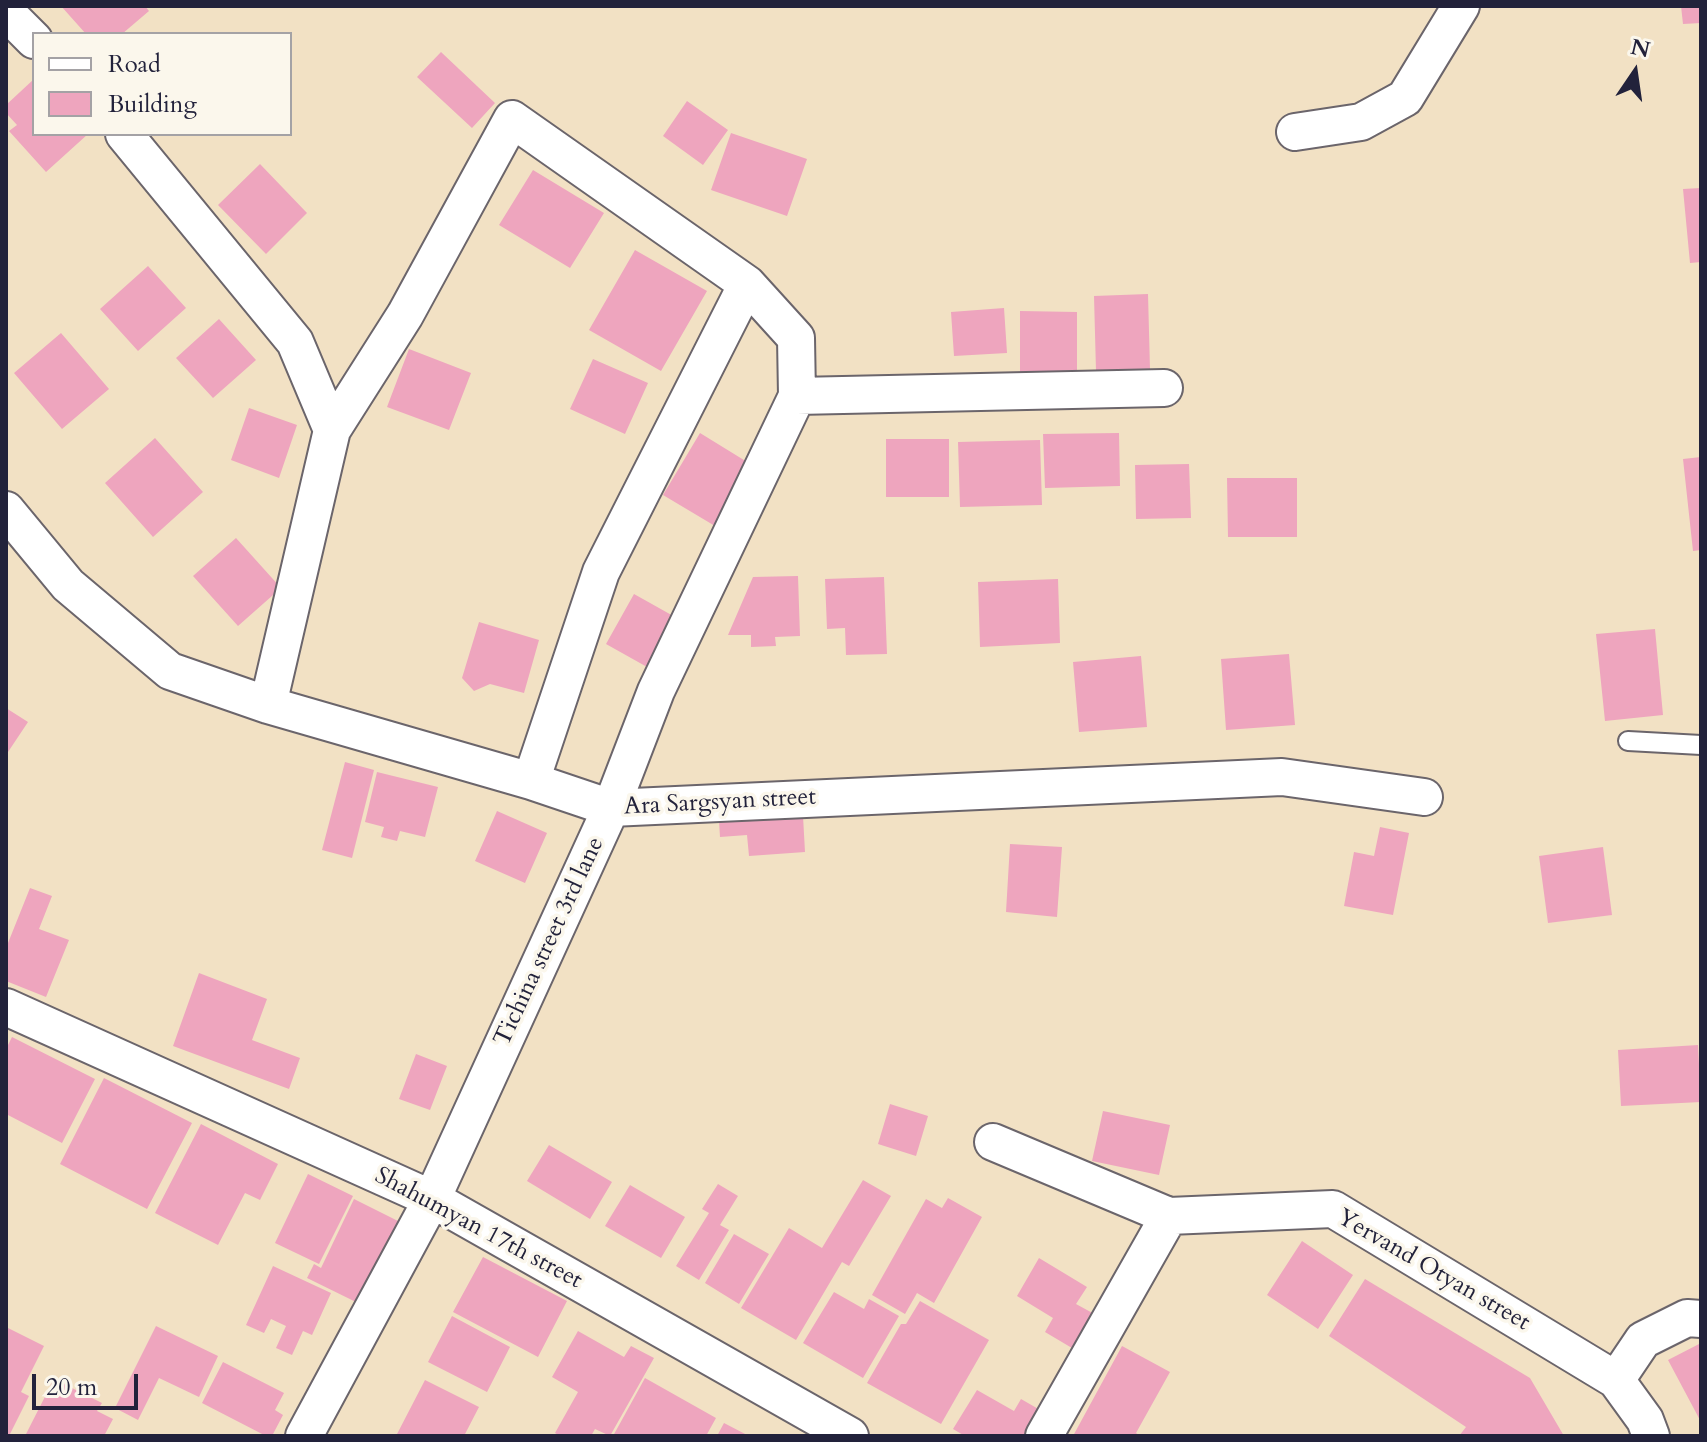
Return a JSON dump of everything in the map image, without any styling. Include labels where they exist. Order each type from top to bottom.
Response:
[{"type":"street","points":[[1295,132],[1361,122],[1405,98],[1461,6]]},
{"type":"street","points":[[6,12],[32,38]]},
{"type":"street","points":[[268,705],[332,430],[405,315],[512,119],[747,284],[796,338],[797,396],[1164,388]]},
{"type":"street","points":[[126,136],[295,342],[332,430]]},
{"type":"street","points":[[531,781],[601,572],[747,284]]},
{"type":"street","name":"Tichina street 3rd lane","points":[[304,1436],[432,1199],[611,808],[656,691],[797,396]]},
{"type":"street","name":"Ara Sargsyan street","points":[[6,510],[68,585],[170,671],[268,705],[531,781],[611,808],[1282,777],[1424,797]]},
{"type":"street","name":"Shahumyan 17th street","points":[[6,1007],[432,1199],[850,1436]]},
{"type":"street","name":"Yervand Otyan street","points":[[993,1142],[1169,1216],[1333,1209],[1616,1380],[1645,1420],[1651,1436]]},
{"type":"street","points":[[1044,1436],[1169,1216]]},
{"type":"street","points":[[1616,1380],[1643,1340],[1687,1318],[1701,1319]]},
{"type":"lane","points":[[1628,741],[1701,745]]},
{"type":"building","points":[[61,6],[145,6],[149,11],[124,32],[84,32]]},
{"type":"building","points":[[1681,6],[1701,6],[1701,23],[1683,24]]},
{"type":"building","points":[[441,52],[495,103],[472,128],[417,77]]},
{"type":"building","points":[[32,81],[32,136],[86,136],[46,172],[9,131],[17,125],[6,113],[6,105]]},
{"type":"building","points":[[687,101],[728,130],[703,165],[663,136]]},
{"type":"building","points":[[731,133],[807,159],[787,216],[711,190]]},
{"type":"building","points":[[260,164],[307,213],[266,254],[218,205]]},
{"type":"building","points":[[533,170],[604,213],[570,268],[499,225]]},
{"type":"building","points":[[1701,188],[1701,262],[1690,263],[1683,189]]},
{"type":"building","points":[[635,250],[707,291],[661,371],[589,330]]},
{"type":"building","points":[[148,266],[186,308],[138,351],[100,309]]},
{"type":"building","points":[[1148,294],[1150,369],[1096,371],[1094,296]]},
{"type":"building","points":[[1004,308],[1007,353],[954,356],[951,312]]},
{"type":"building","points":[[1020,311],[1077,312],[1077,376],[1020,375]]},
{"type":"building","points":[[219,319],[256,360],[213,398],[176,358]]},
{"type":"building","points":[[61,333],[109,389],[62,429],[14,373]]},
{"type":"building","points":[[409,349],[471,373],[449,430],[387,407]]},
{"type":"building","points":[[593,359],[648,383],[625,434],[570,409]]},
{"type":"building","points":[[249,408],[297,425],[279,478],[231,460]]},
{"type":"building","points":[[700,433],[752,465],[715,526],[663,495]]},
{"type":"building","points":[[1119,433],[1120,486],[1045,488],[1043,434]]},
{"type":"building","points":[[155,438],[203,492],[153,537],[105,483]]},
{"type":"building","points":[[886,439],[949,439],[949,497],[886,497]]},
{"type":"building","points":[[1040,440],[1042,505],[960,507],[958,442]]},
{"type":"building","points":[[1701,457],[1701,550],[1693,551],[1683,459]]},
{"type":"building","points":[[1189,464],[1191,518],[1136,519],[1135,465]]},
{"type":"building","points":[[1227,478],[1297,478],[1297,537],[1228,537]]},
{"type":"building","points":[[236,538],[281,588],[238,626],[193,576]]},
{"type":"building","points":[[798,576],[800,636],[775,637],[776,646],[751,647],[751,635],[728,635],[753,577]]},
{"type":"building","points":[[884,577],[887,654],[846,655],[845,628],[827,629],[825,579]]},
{"type":"building","points":[[1058,579],[1060,643],[980,647],[978,582]]},
{"type":"building","points":[[634,594],[684,622],[656,672],[606,644]]},
{"type":"building","points":[[479,622],[539,640],[524,693],[490,684],[474,691],[462,678]]},
{"type":"building","points":[[1655,629],[1663,715],[1605,721],[1596,634]]},
{"type":"building","points":[[1289,654],[1295,725],[1226,730],[1221,659]]},
{"type":"building","points":[[1141,656],[1147,727],[1079,732],[1073,662]]},
{"type":"building","points":[[6,708],[28,722],[6,755]]},
{"type":"building","points":[[345,762],[374,770],[352,858],[322,850]]},
{"type":"building","points":[[377,772],[438,787],[425,837],[400,831],[397,841],[381,837],[384,827],[365,822]]},
{"type":"building","points":[[497,811],[547,833],[525,883],[475,861]]},
{"type":"building","points":[[803,816],[805,852],[749,856],[747,835],[720,837],[719,821]]},
{"type":"building","points":[[1380,827],[1409,833],[1393,915],[1344,906],[1354,852],[1374,856]]},
{"type":"building","points":[[1010,844],[1062,847],[1057,917],[1006,912]]},
{"type":"building","points":[[1603,847],[1612,915],[1548,923],[1539,856]]},
{"type":"building","points":[[30,888],[52,896],[39,929],[69,940],[46,997],[6,981],[6,948]]},
{"type":"building","points":[[199,973],[267,999],[252,1040],[300,1058],[289,1089],[173,1046]]},
{"type":"building","points":[[12,1037],[95,1079],[62,1143],[6,1114],[6,1049]]},
{"type":"building","points":[[1698,1045],[1701,1102],[1621,1106],[1618,1050]]},
{"type":"building","points":[[416,1054],[447,1066],[430,1110],[399,1099]]},
{"type":"building","points":[[104,1078],[192,1123],[147,1209],[60,1164]]},
{"type":"building","points":[[890,1104],[928,1116],[916,1156],[878,1144]]},
{"type":"building","points":[[1103,1111],[1170,1125],[1159,1175],[1092,1161]]},
{"type":"building","points":[[201,1124],[278,1164],[260,1200],[245,1193],[218,1245],[155,1213]]},
{"type":"building","points":[[549,1145],[612,1182],[590,1219],[527,1181]]},
{"type":"building","points":[[308,1174],[353,1196],[319,1264],[275,1243]]},
{"type":"building","points":[[863,1180],[891,1196],[849,1266],[842,1262],[796,1340],[741,1308],[789,1228],[822,1248]]},
{"type":"building","points":[[718,1184],[738,1196],[720,1225],[729,1230],[699,1280],[676,1266],[709,1213],[702,1209]]},
{"type":"building","points":[[630,1185],[685,1217],[661,1258],[605,1226]]},
{"type":"building","points":[[948,1198],[982,1217],[934,1303],[917,1293],[905,1314],[872,1295],[926,1199],[942,1208]]},
{"type":"building","points":[[354,1199],[400,1222],[360,1304],[307,1278],[314,1264],[321,1268]]},
{"type":"building","points":[[734,1234],[769,1254],[739,1304],[705,1283]]},
{"type":"building","points":[[1302,1241],[1353,1275],[1318,1329],[1267,1295]]},
{"type":"building","points":[[483,1257],[567,1301],[538,1357],[453,1312]]},
{"type":"building","points":[[1039,1258],[1087,1287],[1076,1304],[1098,1316],[1077,1351],[1045,1332],[1053,1318],[1017,1296]]},
{"type":"building","points":[[273,1266],[331,1293],[312,1335],[303,1331],[292,1355],[276,1348],[286,1326],[271,1319],[264,1333],[246,1325]]},
{"type":"building","points":[[1365,1279],[1530,1378],[1564,1436],[1459,1436],[1466,1427],[1329,1336]]},
{"type":"building","points":[[834,1292],[864,1309],[869,1299],[899,1316],[863,1378],[803,1343]]},
{"type":"building","points":[[920,1301],[989,1340],[941,1424],[867,1383],[901,1324],[906,1324]]},
{"type":"building","points":[[452,1316],[510,1347],[487,1392],[428,1362]]},
{"type":"building","points":[[156,1326],[218,1356],[199,1397],[159,1378],[138,1420],[115,1408]]},
{"type":"building","points":[[6,1327],[44,1346],[21,1392],[29,1396],[9,1436],[6,1436]]},
{"type":"building","points":[[578,1331],[624,1357],[631,1346],[654,1358],[610,1436],[595,1429],[591,1436],[560,1436],[555,1433],[578,1392],[552,1377]]},
{"type":"building","points":[[1701,1343],[1701,1422],[1668,1360]]},
{"type":"building","points":[[1122,1346],[1170,1372],[1136,1433],[1140,1436],[1073,1436]]},
{"type":"building","points":[[223,1362],[284,1393],[275,1410],[283,1415],[272,1436],[266,1436],[202,1403]]},
{"type":"building","points":[[645,1378],[716,1418],[706,1436],[613,1436]]},
{"type":"building","points":[[54,1379],[102,1403],[97,1411],[113,1419],[104,1436],[25,1436]]},
{"type":"building","points":[[425,1380],[479,1407],[464,1436],[396,1436]]},
{"type":"building","points":[[977,1390],[1014,1411],[1021,1399],[1054,1418],[1043,1436],[965,1436],[953,1429]]},
{"type":"building","points":[[724,1423],[749,1436],[717,1436]]}]
